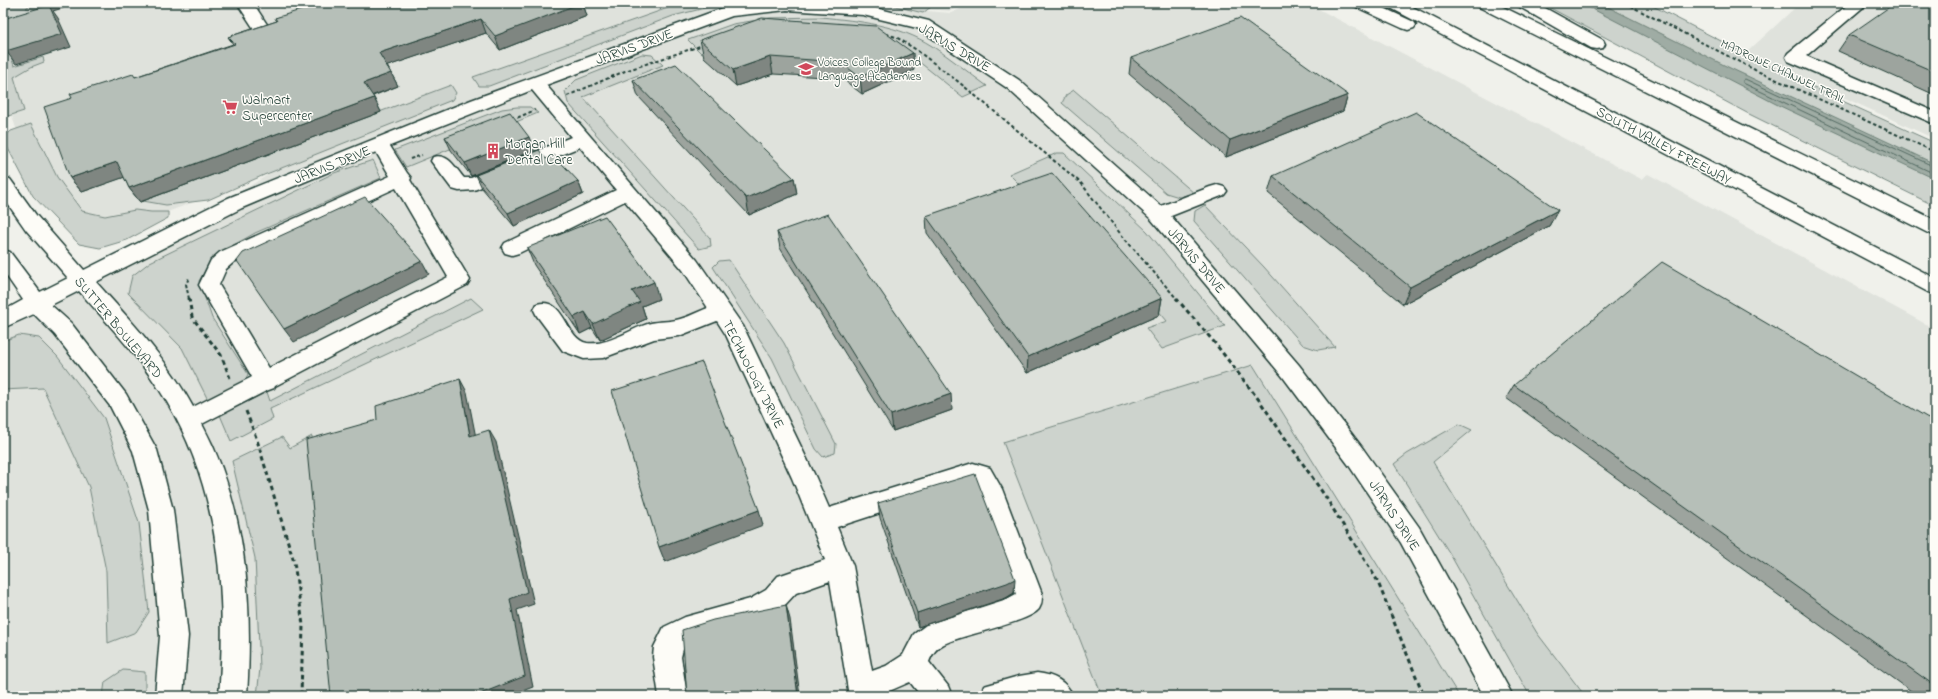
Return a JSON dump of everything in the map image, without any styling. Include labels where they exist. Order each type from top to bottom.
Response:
[{"type":"main road","points":[[245,3],[264,32]]},
{"type":"main road","points":[[1360,3],[1651,138]]},
{"type":"main road","name":"SOUTH VALLEY FREEWAY","points":[[1393,3],[1935,287]]},
{"type":"main road","points":[[1483,3],[1935,228]]},
{"type":"main road","points":[[1524,3],[1658,78],[1720,121]]},
{"type":"main road","points":[[1860,3],[1794,57],[1935,119]]},
{"type":"main road","name":"JARVIS DRIVE","points":[[3,320],[235,203],[535,83],[729,11],[787,5],[863,10],[923,24],[1013,84],[1158,214],[1291,371],[1356,456],[1410,535],[1499,696]]},
{"type":"main road","name":"TECHNOLOGY DRIVE","points":[[535,83],[690,265],[721,311],[742,346],[804,478],[840,566],[862,693]]},
{"type":"main road","points":[[431,158],[458,185],[466,186],[583,139]]},
{"type":"main road","points":[[189,420],[239,396],[460,280],[398,171],[380,144]]},
{"type":"main road","points":[[266,382],[209,285],[218,265],[227,257],[398,171]]},
{"type":"main road","name":"SUTTER BOULEVARD","points":[[3,183],[32,223],[80,280],[104,304],[151,360],[182,406],[208,461],[222,502],[231,549],[237,605],[233,696]]},
{"type":"main road","points":[[1158,214],[1217,191]]},
{"type":"main road","points":[[512,248],[628,192]]},
{"type":"main road","points":[[3,257],[21,280],[36,303],[62,329],[118,400],[145,450],[161,510],[174,636],[169,696]]},
{"type":"main road","points":[[546,310],[572,345],[577,349],[592,352],[603,350],[652,331],[679,328],[721,311]]},
{"type":"main road","points":[[822,521],[973,473],[981,475],[990,489],[1029,594],[1028,601],[1014,609],[936,634],[924,643],[913,664],[895,676],[862,693]]},
{"type":"main road","points":[[672,696],[667,657],[668,647],[674,636],[685,630],[756,609],[776,598],[787,584],[840,566]]},
{"type":"main road","points":[[913,664],[938,696]]},
{"type":"main road","points":[[994,696],[1038,686],[1048,687],[1055,691],[1058,696]]},
{"type":"path","name":"MADRONE CHANNEL TRAIL","points":[[1625,3],[1755,70],[1935,152]]},
{"type":"path","points":[[883,34],[896,37],[915,49],[960,83],[1081,183],[1119,232],[1214,342],[1259,400],[1325,496],[1377,580],[1404,650],[1424,696]]},
{"type":"path","points":[[509,122],[625,71],[707,44]]},
{"type":"path","points":[[398,171],[431,158]]},
{"type":"path","points":[[192,273],[186,284],[192,317],[221,355],[239,396],[257,440],[294,562],[303,625],[301,696]]},
{"type":"shaded area","points":[[3,3],[830,3],[951,13],[973,3],[1307,3],[1641,179],[1648,174],[1935,329],[1935,696],[3,696],[3,322],[102,277],[274,171],[100,238],[22,147],[3,88]]},
{"type":"shaded area","points":[[3,3],[33,3],[26,8],[52,10],[4,34],[14,66],[43,57],[44,62],[31,67],[14,77],[24,111],[5,117],[3,116]]},
{"type":"shaded area","points":[[682,3],[725,3],[673,16],[489,86],[479,86],[473,77]]},
{"type":"shaded area","points":[[846,3],[968,3],[950,11]]},
{"type":"shaded area","points":[[883,3],[936,3],[923,13]]},
{"type":"shaded area","points":[[1541,3],[1647,3],[1805,84],[1935,143],[1935,206],[1747,113]]},
{"type":"shaded area","points":[[1800,3],[1935,3],[1935,139],[1746,53]]},
{"type":"shaded area","points":[[821,17],[865,22],[906,33],[932,46],[987,86],[963,97],[923,65],[886,42],[704,56],[688,40],[733,24],[770,18]]},
{"type":"shaded area","points":[[642,54],[652,55],[663,65],[583,97],[710,238],[711,246],[699,249],[568,103],[565,91],[576,80]]},
{"type":"shaded area","points":[[451,85],[456,93],[452,100],[264,175],[208,200],[166,205],[143,201]]},
{"type":"shaded area","points":[[1074,90],[1194,193],[1179,197],[1166,193],[1062,103],[1066,95]]},
{"type":"shaded area","points":[[530,107],[538,113],[406,167],[395,150],[502,109]]},
{"type":"shaded area","points":[[31,124],[57,177],[82,211],[105,216],[135,210],[168,212],[168,218],[127,240],[100,248],[79,244],[33,196],[3,139],[11,131]]},
{"type":"shaded area","points":[[1057,153],[1064,153],[1147,231],[1225,326],[1162,349],[1146,328],[1167,321],[1047,176],[1021,186],[1009,174]]},
{"type":"shaded area","points":[[373,160],[381,178],[255,233],[213,257],[199,281],[212,318],[248,374],[243,386],[208,400],[182,348],[128,293],[132,276],[150,262],[334,173]]},
{"type":"shaded area","points":[[1205,205],[1264,267],[1335,347],[1318,350],[1303,345],[1194,221],[1195,211]]},
{"type":"shaded area","points":[[729,260],[784,343],[836,444],[835,453],[823,457],[816,449],[772,358],[713,267],[719,261]]},
{"type":"shaded area","points":[[471,298],[483,309],[270,409],[273,419],[231,441],[220,415],[267,392],[270,401]]},
{"type":"shaded area","points":[[19,335],[39,338],[57,356],[104,418],[139,523],[149,612],[136,632],[108,643],[106,571],[89,487],[43,388],[3,390],[3,341]]},
{"type":"shaded area","points":[[1253,365],[1459,696],[1102,696],[1003,442]]},
{"type":"shaded area","points":[[1459,424],[1472,430],[1433,462],[1537,633],[1585,696],[1530,696],[1450,554],[1394,464],[1407,454]]},
{"type":"shaded area","points":[[312,436],[333,696],[257,696],[260,668],[255,558],[232,461],[282,437],[290,448]]},
{"type":"shaded area","points":[[123,670],[145,672],[145,696],[103,696],[105,682]]},
{"type":"water","points":[[1581,3],[1600,3],[1730,68],[1935,164],[1935,179],[1776,104]]},
{"type":"building","name":"Walmart Supercenter","points":[[323,3],[339,3],[343,4],[345,8],[358,3],[581,3],[495,36],[481,19],[379,53],[391,73],[364,83],[374,98],[129,188],[117,162],[70,178],[44,107],[72,98],[70,94],[133,74],[135,77],[235,44],[228,37],[277,21],[275,18]]},
{"type":"building","points":[[1895,3],[1935,3],[1935,72],[1849,35]]},
{"type":"building","points":[[49,5],[62,34],[6,51],[3,42],[3,19]]},
{"type":"building","points":[[762,18],[876,26],[913,53],[860,77],[840,62],[770,57],[733,70],[700,40]]},
{"type":"building","points":[[1240,18],[1348,95],[1230,140],[1131,58]]},
{"type":"building","points":[[676,64],[794,178],[746,198],[633,80]]},
{"type":"building","points":[[510,112],[529,137],[465,163],[445,137]]},
{"type":"building","points":[[1416,112],[1558,210],[1410,287],[1273,176]]},
{"type":"building","points":[[539,150],[546,159],[554,155],[578,181],[508,213],[476,175]]},
{"type":"building","points":[[1052,173],[1162,298],[1028,357],[926,216]]},
{"type":"building","points":[[365,197],[422,261],[284,329],[237,261],[243,253]]},
{"type":"building","points":[[828,214],[951,394],[891,415],[777,232]]},
{"type":"building","points":[[605,216],[654,282],[632,291],[640,302],[593,324],[585,312],[574,317],[527,248]]},
{"type":"building","points":[[1662,262],[1935,422],[1935,686],[1514,385]]},
{"type":"building","points":[[702,362],[759,510],[659,547],[612,391]]},
{"type":"building","points":[[460,379],[470,436],[489,430],[527,592],[510,599],[525,676],[475,696],[331,696],[306,440],[377,420],[376,406]]},
{"type":"building","points":[[975,474],[1015,579],[917,613],[878,503]]},
{"type":"building","points":[[786,605],[798,696],[687,696],[682,630],[713,620]]},
{"type":"building","points":[[1049,693],[1050,696],[1034,696]]},
{"type":"place","name":"Voices College Bound Language Academies","points":[[806,69]]},
{"type":"place","name":"Walmart Supercenter","points":[[230,107]]},
{"type":"place","name":"Morgan Hill Dental Care","points":[[493,151]]}]
